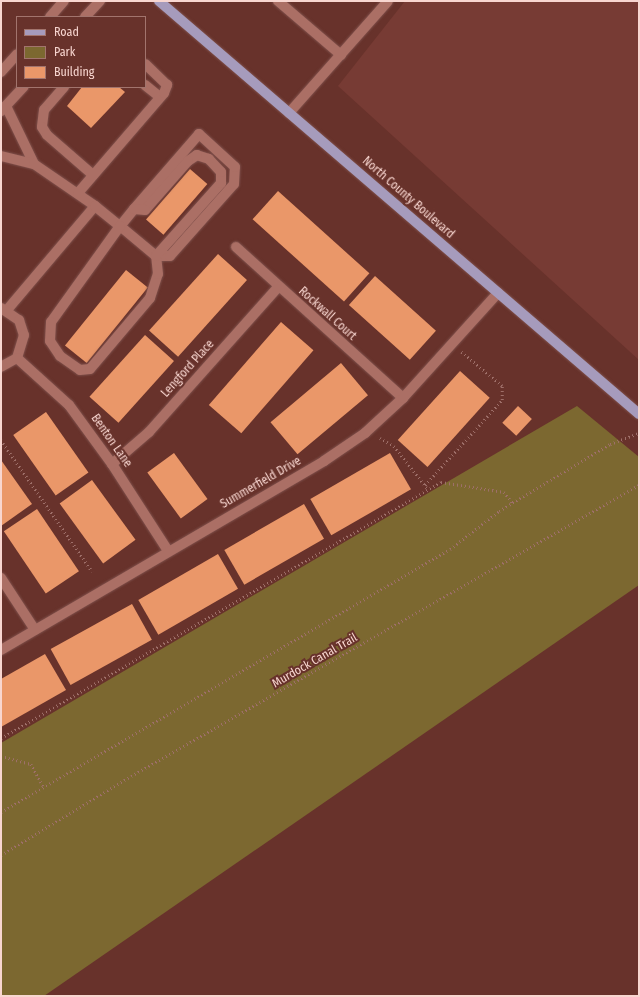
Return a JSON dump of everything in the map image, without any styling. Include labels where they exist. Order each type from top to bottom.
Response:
[{"type":"main road","name":"North County Boulevard","points":[[159,1],[639,414]]},
{"type":"street","points":[[51,16],[64,1]]},
{"type":"street","points":[[86,16],[100,1]]},
{"type":"street","points":[[278,1],[341,55]]},
{"type":"street","points":[[289,113],[388,1]]},
{"type":"street","points":[[1,72],[16,55]]},
{"type":"street","points":[[78,193],[160,97],[167,85],[146,65]]},
{"type":"street","points":[[146,86],[160,97]]},
{"type":"street","points":[[21,88],[3,108],[34,164]]},
{"type":"street","points":[[63,88],[44,110],[42,127],[47,135],[93,175]]},
{"type":"street","points":[[1,156],[34,164],[78,193],[120,226],[156,256],[170,256],[234,184],[235,167],[200,134],[134,209],[120,226],[51,322],[50,342],[60,356],[80,370],[90,369],[150,298],[158,274],[156,256],[220,183],[221,172],[209,159],[197,155],[188,161],[145,210],[134,209]]},
{"type":"street","points":[[1,368],[16,358],[23,343],[22,327],[16,317],[4,309],[95,206]]},
{"type":"street","name":"Rockwall Court","points":[[236,247],[278,287],[403,398]]},
{"type":"street","name":"Lengford Place","points":[[112,464],[149,432],[278,287]]},
{"type":"street","name":"Summerfield Drive","points":[[1,650],[324,461],[370,429],[403,398],[498,293]]},
{"type":"street","name":"Benton Lane","points":[[16,358],[69,405],[112,464],[168,552]]},
{"type":"street","points":[[1,578],[35,630]]},
{"type":"path","points":[[425,485],[502,400],[502,386],[452,344]]},
{"type":"path","points":[[370,429],[386,443],[394,446],[428,489]]},
{"type":"path","points":[[1,812],[450,549],[513,503],[610,444],[639,433]]},
{"type":"path","points":[[1,440],[92,571]]},
{"type":"path","points":[[1,738],[441,482],[504,492],[513,503]]},
{"type":"path","name":"Murdock Canal Trail","points":[[1,855],[131,776],[639,485]]},
{"type":"path","points":[[1,756],[31,764],[44,787]]},
{"type":"shaded area","points":[[405,1],[639,1],[639,360],[338,86]]},
{"type":"green space","points":[[577,406],[639,457],[639,585],[44,996],[1,996],[1,743]]},
{"type":"building","points":[[81,88],[120,88],[125,92],[91,128],[67,106]]},
{"type":"building","points":[[190,169],[207,184],[163,235],[146,220]]},
{"type":"building","points":[[278,191],[369,273],[344,302],[253,219]]},
{"type":"building","points":[[218,254],[247,280],[178,357],[149,331]]},
{"type":"building","points":[[126,270],[148,288],[87,363],[65,345]]},
{"type":"building","points":[[375,276],[436,331],[410,360],[349,305]]},
{"type":"building","points":[[281,322],[313,350],[241,433],[209,405]]},
{"type":"building","points":[[145,335],[174,361],[118,423],[89,397]]},
{"type":"building","points":[[341,363],[368,395],[298,454],[271,422]]},
{"type":"building","points":[[460,371],[490,398],[427,467],[398,440]]},
{"type":"building","points":[[518,406],[532,419],[516,436],[502,423]]},
{"type":"building","points":[[46,412],[88,473],[56,496],[13,435]]},
{"type":"building","points":[[174,453],[208,499],[181,519],[147,472]]},
{"type":"building","points":[[390,453],[411,489],[331,535],[310,499]]},
{"type":"building","points":[[1,460],[32,504],[1,526]]},
{"type":"building","points":[[92,480],[135,540],[103,563],[60,504]]},
{"type":"building","points":[[304,504],[324,539],[244,585],[224,550]]},
{"type":"building","points":[[37,509],[79,571],[46,594],[4,531]]},
{"type":"building","points":[[218,554],[238,589],[158,635],[138,600]]},
{"type":"building","points":[[132,604],[152,640],[71,685],[51,649]]},
{"type":"building","points":[[45,654],[66,690],[1,727],[1,679]]}]
